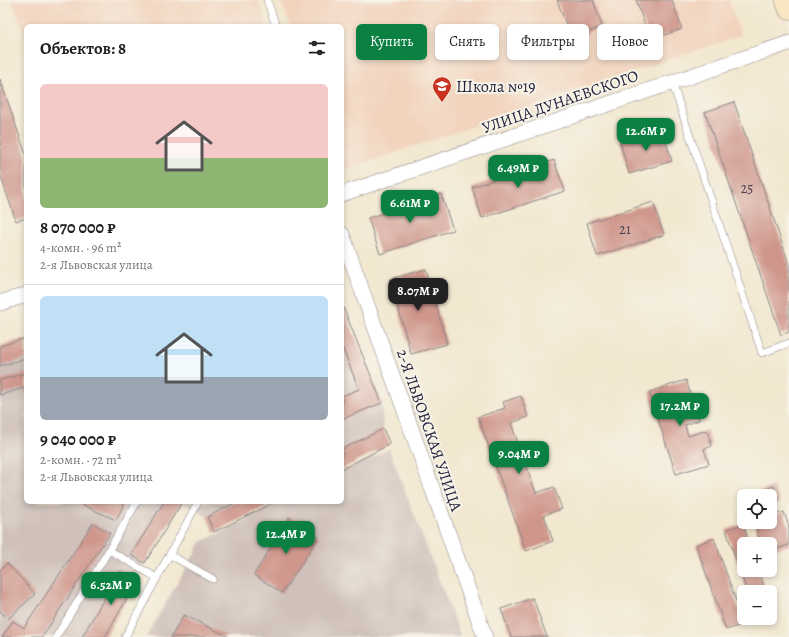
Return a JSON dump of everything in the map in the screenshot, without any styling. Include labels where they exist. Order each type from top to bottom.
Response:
[{"type":"main road","points":[[786,0],[789,9]]},
{"type":"street","name":"УЛИЦА ДУНАЕВСКОГО","points":[[344,193],[789,43]]},
{"type":"street","name":"2-Я ЛЬВОВСКАЯ УЛИЦА","points":[[344,240],[485,637]]},
{"type":"street","points":[[0,303],[24,296]]},
{"type":"lane","points":[[267,0],[275,24]]},
{"type":"lane","points":[[672,82],[762,353],[789,343]]},
{"type":"lane","points":[[56,637],[136,504]]},
{"type":"lane","points":[[126,637],[197,504]]},
{"type":"lane","points":[[109,550],[157,578]]},
{"type":"lane","points":[[170,555],[213,579]]},
{"type":"shaded area","points":[[12,0],[258,0],[266,24],[24,24],[24,34]]},
{"type":"shaded area","name":"Школа №19","points":[[281,0],[729,0],[741,35],[344,170],[344,24],[289,24]]},
{"type":"shaded area","points":[[344,309],[382,403],[383,429],[390,444],[344,468]]},
{"type":"shaded area","points":[[24,339],[24,504],[181,504],[145,563],[137,581],[105,637],[0,637],[0,346]]},
{"type":"shaded area","points":[[389,449],[461,637],[146,637],[201,542],[278,504],[344,504],[344,471]]},
{"type":"shaded area","points":[[185,504],[271,504],[214,532],[207,517]]},
{"type":"building","points":[[557,0],[593,0],[601,24],[597,24],[597,29],[589,32],[589,24],[566,24]]},
{"type":"building","points":[[636,0],[672,0],[682,29],[663,36],[663,24],[644,24]]},
{"type":"building","points":[[0,79],[24,149],[24,219],[16,221],[0,174]]},
{"type":"building","points":[[734,102],[789,264],[789,332],[781,335],[705,112]]},
{"type":"building","points":[[662,129],[672,161],[629,174],[620,142]]},
{"type":"building","points":[[554,160],[565,191],[482,218],[472,187]]},
{"type":"building","points":[[441,194],[453,230],[380,254],[368,218]]},
{"type":"building","points":[[653,202],[664,235],[597,256],[587,223]]},
{"type":"building","points":[[426,269],[447,344],[411,354],[390,279]]},
{"type":"building","points":[[344,309],[382,403],[344,418],[344,395],[359,389],[344,352]]},
{"type":"building","points":[[24,339],[24,359],[0,366],[0,346]]},
{"type":"building","points":[[24,374],[24,388],[0,395],[0,380]]},
{"type":"building","points":[[686,380],[699,420],[685,425],[688,436],[707,430],[712,446],[704,449],[709,464],[676,474],[649,392]]},
{"type":"building","points":[[521,396],[528,417],[511,423],[536,493],[554,487],[562,509],[544,515],[553,541],[526,551],[478,417],[505,408],[503,402]]},
{"type":"building","points":[[383,429],[390,444],[344,468],[344,448]]},
{"type":"building","points":[[774,486],[775,489],[766,489]]},
{"type":"building","points":[[80,504],[124,504],[116,520]]},
{"type":"building","points":[[163,504],[181,504],[145,563],[131,555]]},
{"type":"building","points":[[233,504],[271,504],[214,532],[207,517]]},
{"type":"building","points":[[784,512],[789,527],[789,545],[777,549],[777,537],[759,537],[756,529],[777,529],[777,514]]},
{"type":"building","points":[[289,517],[319,537],[282,593],[254,575]]},
{"type":"building","points":[[93,523],[110,533],[42,637],[2,637],[13,621],[24,628]]},
{"type":"building","points":[[737,526],[737,529],[745,529],[748,537],[737,537],[737,562],[726,530]]},
{"type":"building","points":[[714,538],[737,604],[737,625],[741,625],[726,630],[696,545]]},
{"type":"building","points":[[7,563],[35,594],[8,619],[0,611],[0,570]]},
{"type":"building","points":[[120,571],[137,581],[105,637],[82,637]]},
{"type":"building","points":[[742,577],[761,577],[763,585],[745,585]]},
{"type":"building","points":[[533,598],[547,637],[511,637],[501,609]]},
{"type":"building","points":[[184,615],[229,637],[171,637]]},
{"type":"place","name":"Школа №19","points":[[442,103]]}]
